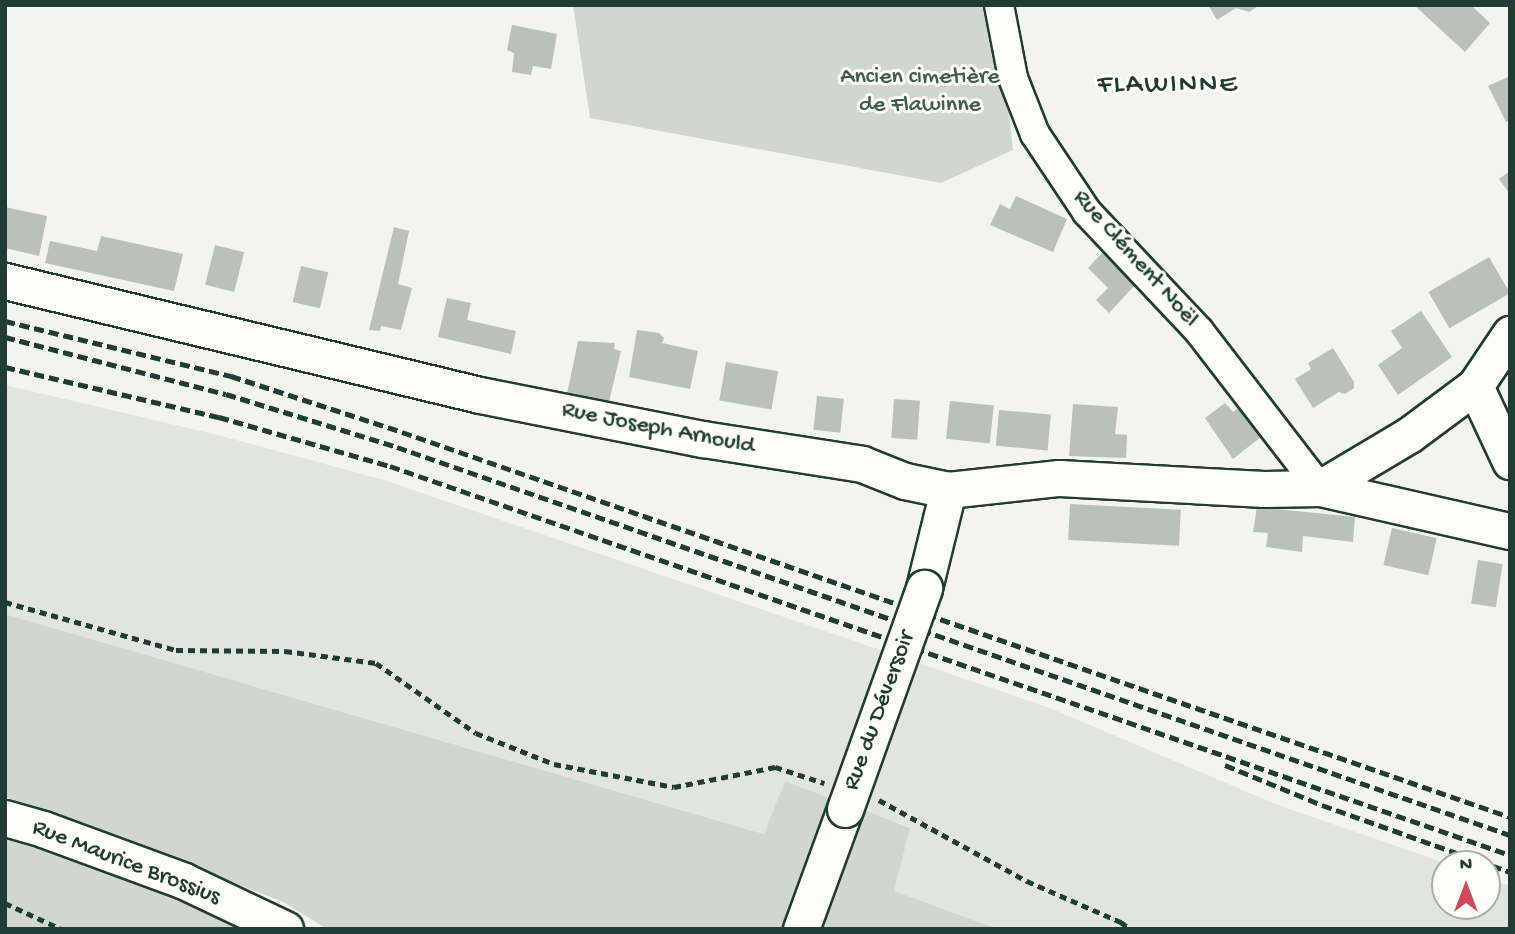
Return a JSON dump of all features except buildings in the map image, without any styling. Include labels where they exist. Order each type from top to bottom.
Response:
[{"type":"street","name":"Rue Clément Noël","points":[[999,5],[1013,78],[1035,134],[1087,212],[1199,331],[1320,488]]},
{"type":"street","name":"Rue Joseph Arnould","points":[[5,281],[480,395],[703,439],[862,464],[905,481],[948,491],[1059,478],[1264,489],[1320,488],[1510,530]]},
{"type":"street","points":[[1320,488],[1409,435],[1475,386],[1510,334]]},
{"type":"street","points":[[1475,386],[1510,461]]},
{"type":"street","name":"Rue du Déversoir","points":[[801,929],[924,588],[948,491]]},
{"type":"street","name":"Rue Maurice Brossius","points":[[5,818],[43,829],[184,881],[285,929]]},
{"type":"path","points":[[5,601],[176,650],[285,651],[376,663],[476,733],[554,764],[674,788],[775,767],[850,798],[1121,922],[1130,929]]},
{"type":"path","points":[[5,903],[61,929]]},
{"type":"shaded area","points":[[5,385],[214,434],[384,480],[1050,708],[1278,805],[1431,858],[1431,920],[1501,920],[1501,883],[1510,886],[1510,929],[998,929],[893,891],[909,827],[785,781],[765,834],[5,614]]},
{"type":"green space","name":"Ancien cimetière de Flawinne","points":[[573,5],[997,5],[1013,150],[941,183],[590,118]]},
{"type":"green space","points":[[5,614],[764,834],[785,781],[830,798],[784,929],[327,929],[283,902],[56,813],[5,797]]},
{"type":"green space","points":[[862,809],[910,828],[894,891],[998,929],[818,929]]},
{"type":"green space","points":[[5,839],[115,870],[242,929],[5,929]]},
{"type":"railway","points":[[5,321],[231,376],[402,432],[1510,817]]},
{"type":"railway","points":[[5,337],[226,394],[397,447],[1510,835]]},
{"type":"railway","points":[[5,367],[219,417],[390,466],[1510,855]]},
{"type":"railway","points":[[1225,765],[1322,805],[1510,872]]},
{"type":"district","name":"FLAWINNE","points":[[1168,86]]}]
